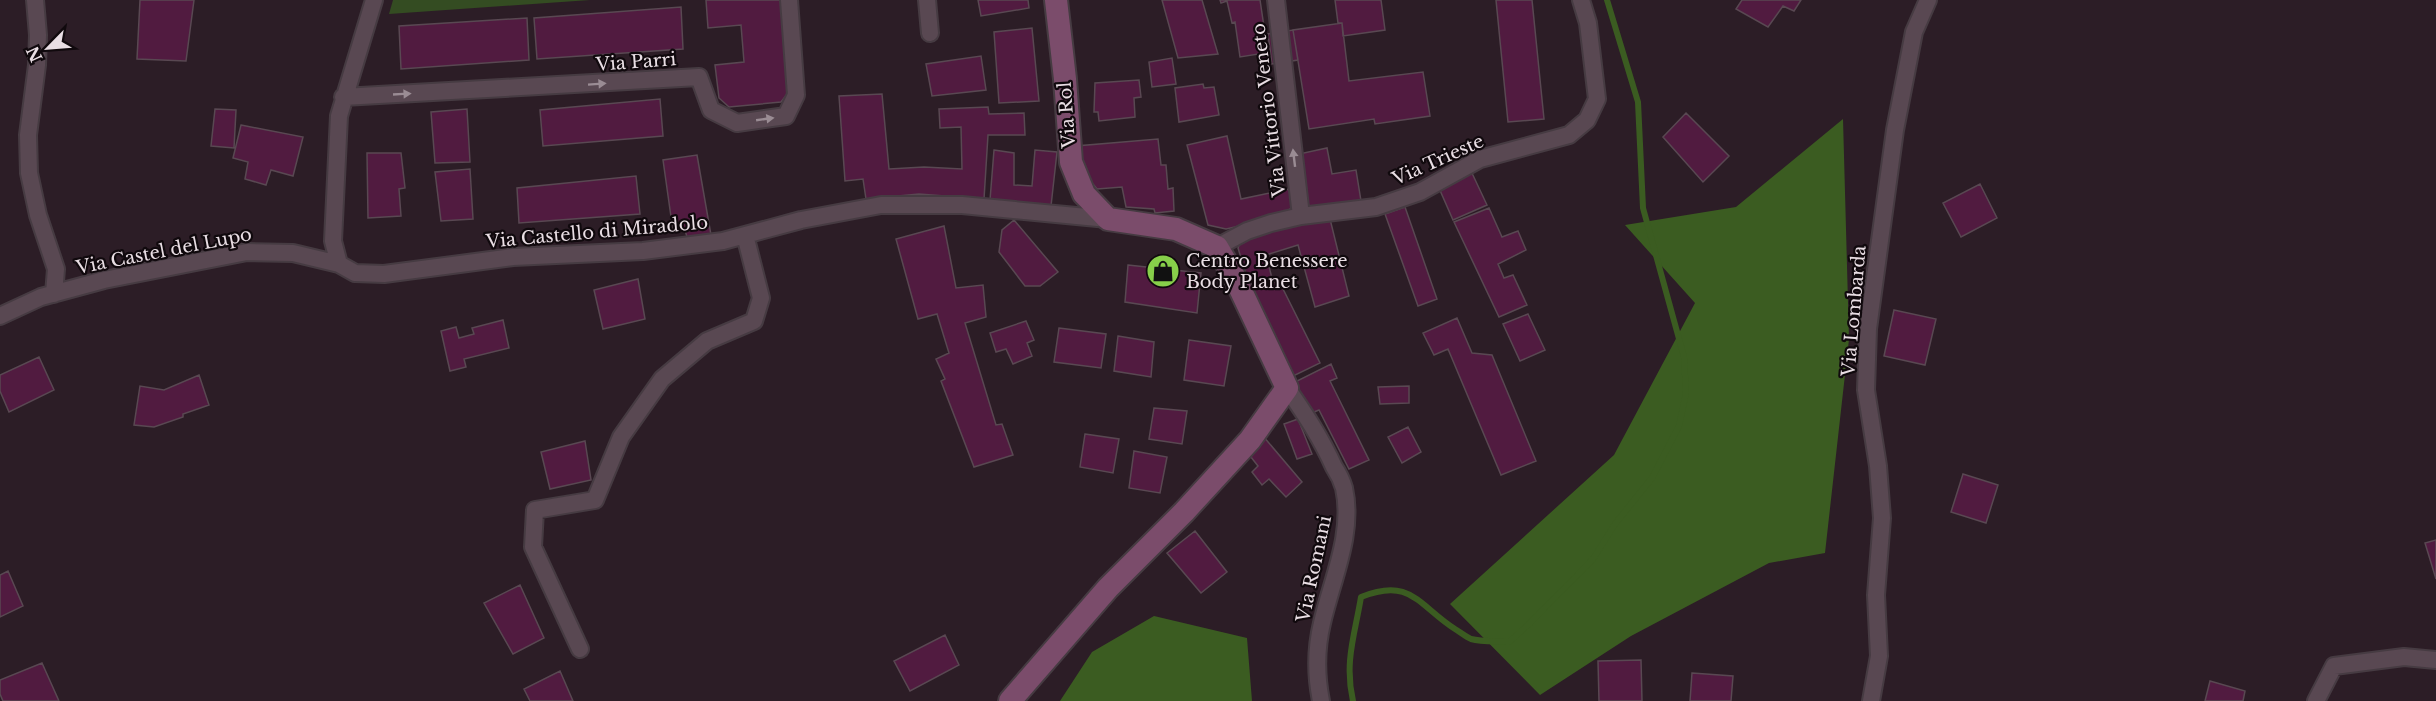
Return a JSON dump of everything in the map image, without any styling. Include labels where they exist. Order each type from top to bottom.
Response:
[{"type":"street","points":[[35,0],[37,55],[30,112],[29,173],[38,215],[56,269],[54,294]]},
{"type":"street","points":[[339,264],[333,241],[339,116],[374,0]]},
{"type":"street","name":"Via Parri","points":[[344,97],[699,77],[711,110],[737,123],[786,116],[796,95],[789,0]]},
{"type":"street","points":[[927,0],[930,33]]},
{"type":"street","name":"Via Rol","points":[[1056,0],[1071,162],[1084,194],[1108,219]]},
{"type":"street","name":"Via Vittorio Veneto","points":[[1276,0],[1301,216]]},
{"type":"street","name":"Via Trieste","points":[[1217,247],[1247,231],[1271,223],[1301,216],[1376,207],[1420,192],[1480,159],[1569,135],[1587,120],[1597,99],[1588,23],[1581,0]]},
{"type":"street","name":"Via Lombarda","points":[[1871,701],[1879,656],[1876,595],[1882,518],[1878,466],[1866,390],[1868,328],[1898,119],[1914,32],[1928,0]]},
{"type":"street","name":"Via Castello di Miradolo","points":[[339,264],[355,273],[384,274],[513,257],[643,251],[723,241],[801,220],[881,205],[962,205],[1108,219]]},
{"type":"street","points":[[1010,701],[1108,588],[1184,512],[1250,440],[1287,388],[1235,278],[1217,247],[1176,229],[1108,219]]},
{"type":"street","points":[[580,649],[532,547],[535,510],[595,500],[621,437],[662,379],[707,341],[754,321],[761,298],[745,235]]},
{"type":"street","name":"Via Castel del Lupo","points":[[0,315],[54,294],[104,280],[247,252],[292,253],[339,264]]},
{"type":"street","name":"Via Romani","points":[[1287,388],[1320,435],[1344,486],[1347,519],[1340,558],[1322,625],[1317,663],[1321,701]]},
{"type":"street","points":[[2316,701],[2334,666],[2404,657],[2436,660]]},
{"type":"shaded area","points":[[393,0],[590,0],[389,14]]},
{"type":"shaded area","points":[[1843,119],[1849,339],[1825,553],[1769,563],[1631,636],[1540,695],[1450,604],[1614,455],[1695,303],[1625,225],[1736,207]]},
{"type":"shaded area","points":[[1154,616],[1247,638],[1252,701],[1060,701],[1092,652]]},
{"type":"building","points":[[140,0],[194,0],[186,61],[137,59]]},
{"type":"building","points":[[706,0],[782,0],[788,93],[781,102],[729,107],[719,98],[715,65],[744,62],[741,25],[708,28]]},
{"type":"building","points":[[978,0],[1028,0],[1029,8],[981,16]]},
{"type":"building","points":[[1162,0],[1202,0],[1218,54],[1178,58]]},
{"type":"building","points":[[1220,0],[1260,0],[1270,67],[1260,68],[1258,54],[1240,57],[1235,22],[1232,23],[1227,1],[1221,3]]},
{"type":"building","points":[[1335,0],[1381,0],[1385,30],[1343,36],[1342,23],[1338,23]]},
{"type":"building","points":[[1496,0],[1532,0],[1544,119],[1508,122]]},
{"type":"building","points":[[1742,0],[1801,0],[1794,11],[1783,6],[1768,27],[1736,9]]},
{"type":"building","points":[[681,7],[683,49],[537,59],[534,18]]},
{"type":"building","points":[[527,18],[529,60],[401,69],[399,26]]},
{"type":"building","points":[[1342,23],[1349,81],[1423,72],[1430,116],[1375,124],[1374,119],[1309,129],[1293,30]]},
{"type":"building","points":[[1032,28],[1039,101],[999,103],[994,32]]},
{"type":"building","points":[[1293,30],[1298,60],[1272,64],[1268,34]]},
{"type":"building","points":[[981,56],[986,90],[932,96],[926,64]]},
{"type":"building","points":[[1172,58],[1176,84],[1152,87],[1149,62]]},
{"type":"building","points":[[1139,80],[1141,97],[1134,98],[1135,117],[1099,121],[1098,112],[1094,112],[1095,83]]},
{"type":"building","points":[[1203,84],[1204,88],[1214,87],[1219,115],[1179,122],[1175,88]]},
{"type":"building","points":[[882,94],[889,169],[924,167],[962,169],[961,127],[940,128],[939,109],[988,107],[989,114],[1024,113],[1025,135],[988,135],[984,199],[919,194],[866,199],[863,179],[845,181],[839,96]]},
{"type":"building","points":[[660,99],[663,136],[543,146],[540,110]]},
{"type":"building","points":[[215,109],[236,110],[234,148],[211,146]]},
{"type":"building","points":[[467,109],[470,162],[435,163],[431,112]]},
{"type":"building","points":[[1686,113],[1729,156],[1703,182],[1663,137]]},
{"type":"building","points":[[241,125],[303,137],[293,176],[271,170],[266,185],[245,179],[248,162],[233,158]]},
{"type":"building","points":[[1227,136],[1241,199],[1294,188],[1296,202],[1284,216],[1226,229],[1208,225],[1187,145]]},
{"type":"building","points":[[1158,139],[1161,165],[1166,165],[1168,189],[1173,188],[1174,211],[1155,213],[1154,209],[1126,207],[1122,187],[1097,189],[1089,179],[1076,146]]},
{"type":"building","points":[[1327,148],[1332,174],[1356,170],[1361,201],[1304,211],[1299,154]]},
{"type":"building","points":[[994,150],[1014,153],[1014,185],[1032,186],[1035,150],[1057,152],[1051,206],[990,200]]},
{"type":"building","points":[[367,153],[401,153],[405,188],[399,189],[401,216],[368,218]]},
{"type":"building","points":[[697,155],[711,235],[687,237],[685,230],[673,231],[663,160]]},
{"type":"building","points":[[470,169],[473,219],[441,221],[435,172]]},
{"type":"building","points":[[1471,171],[1487,205],[1453,220],[1439,188]]},
{"type":"building","points":[[636,176],[640,214],[519,223],[517,188]]},
{"type":"building","points":[[1980,184],[1997,218],[1961,237],[1943,203]]},
{"type":"building","points":[[1405,207],[1437,299],[1418,306],[1385,214]]},
{"type":"building","points":[[1489,208],[1502,237],[1518,231],[1526,250],[1498,264],[1504,278],[1513,275],[1527,305],[1499,317],[1454,222]]},
{"type":"building","points":[[1330,219],[1349,296],[1315,307],[1298,245],[1266,255],[1273,282],[1280,283],[1320,363],[1287,379],[1254,300],[1238,248],[1241,239],[1289,221]]},
{"type":"building","points":[[1014,220],[1058,272],[1040,286],[1025,286],[999,252],[1002,230]]},
{"type":"building","points":[[944,226],[956,288],[983,285],[986,317],[965,323],[996,425],[1002,424],[1013,455],[974,467],[941,381],[945,379],[936,359],[949,353],[937,314],[918,319],[896,239]]},
{"type":"building","points":[[1128,265],[1201,273],[1197,313],[1125,302]]},
{"type":"building","points":[[638,279],[645,319],[603,329],[594,290]]},
{"type":"building","points":[[1894,310],[1936,319],[1925,365],[1884,356]]},
{"type":"building","points":[[1528,314],[1545,350],[1520,361],[1503,324]]},
{"type":"building","points":[[1457,318],[1472,353],[1492,355],[1536,461],[1501,475],[1448,349],[1434,355],[1423,333]]},
{"type":"building","points":[[503,320],[509,348],[464,359],[466,367],[450,371],[441,331],[456,327],[459,338],[474,334],[472,328]]},
{"type":"building","points":[[1026,321],[1034,340],[1027,343],[1032,356],[1013,364],[1006,349],[996,352],[990,333]]},
{"type":"building","points":[[1059,328],[1106,334],[1101,368],[1054,362]]},
{"type":"building","points":[[1118,336],[1154,342],[1151,377],[1114,371]]},
{"type":"building","points":[[1189,340],[1231,346],[1224,386],[1184,380]]},
{"type":"building","points":[[39,357],[54,390],[9,412],[0,391],[0,375]]},
{"type":"building","points":[[1331,364],[1337,378],[1330,381],[1369,460],[1349,469],[1319,410],[1309,414],[1291,384]]},
{"type":"building","points":[[199,375],[209,405],[154,427],[134,425],[140,386],[164,390]]},
{"type":"building","points":[[1409,386],[1409,403],[1380,404],[1378,387]]},
{"type":"building","points":[[1154,408],[1187,411],[1182,444],[1149,439]]},
{"type":"building","points":[[1298,419],[1312,454],[1297,459],[1284,424]]},
{"type":"building","points":[[1408,427],[1421,452],[1402,463],[1388,437]]},
{"type":"building","points":[[1085,434],[1119,439],[1113,473],[1080,467]]},
{"type":"building","points":[[1263,436],[1302,482],[1286,497],[1269,479],[1262,485],[1252,472],[1258,466],[1247,452]]},
{"type":"building","points":[[585,441],[591,480],[550,489],[541,452]]},
{"type":"building","points":[[1134,451],[1167,457],[1160,493],[1129,488]]},
{"type":"building","points":[[1963,474],[1998,485],[1986,523],[1951,512]]},
{"type":"building","points":[[1195,531],[1227,572],[1201,593],[1167,553]]},
{"type":"building","points":[[2436,540],[2436,579],[2425,543]]},
{"type":"building","points":[[8,571],[23,606],[0,617],[0,575]]},
{"type":"building","points":[[520,585],[544,638],[513,654],[484,603]]},
{"type":"building","points":[[945,635],[959,665],[910,691],[894,661]]},
{"type":"building","points":[[1641,660],[1642,701],[1599,701],[1598,661]]},
{"type":"building","points":[[42,663],[59,701],[3,701],[0,694],[0,680]]},
{"type":"building","points":[[560,671],[573,701],[530,701],[524,689]]},
{"type":"building","points":[[1692,673],[1733,676],[1731,701],[1690,701]]},
{"type":"building","points":[[2210,681],[2245,691],[2243,701],[2205,701]]},
{"type":"waterway","points":[[1353,701],[1350,661],[1361,597],[1392,590],[1403,592],[1413,596],[1442,620],[1469,638],[1480,641],[1509,642],[1593,559],[1615,524],[1652,478],[1679,426],[1686,393],[1684,357],[1643,208],[1638,102],[1607,0]]},
{"type":"place","name":"Centro Benessere Body Planet","points":[[1163,271]]}]
